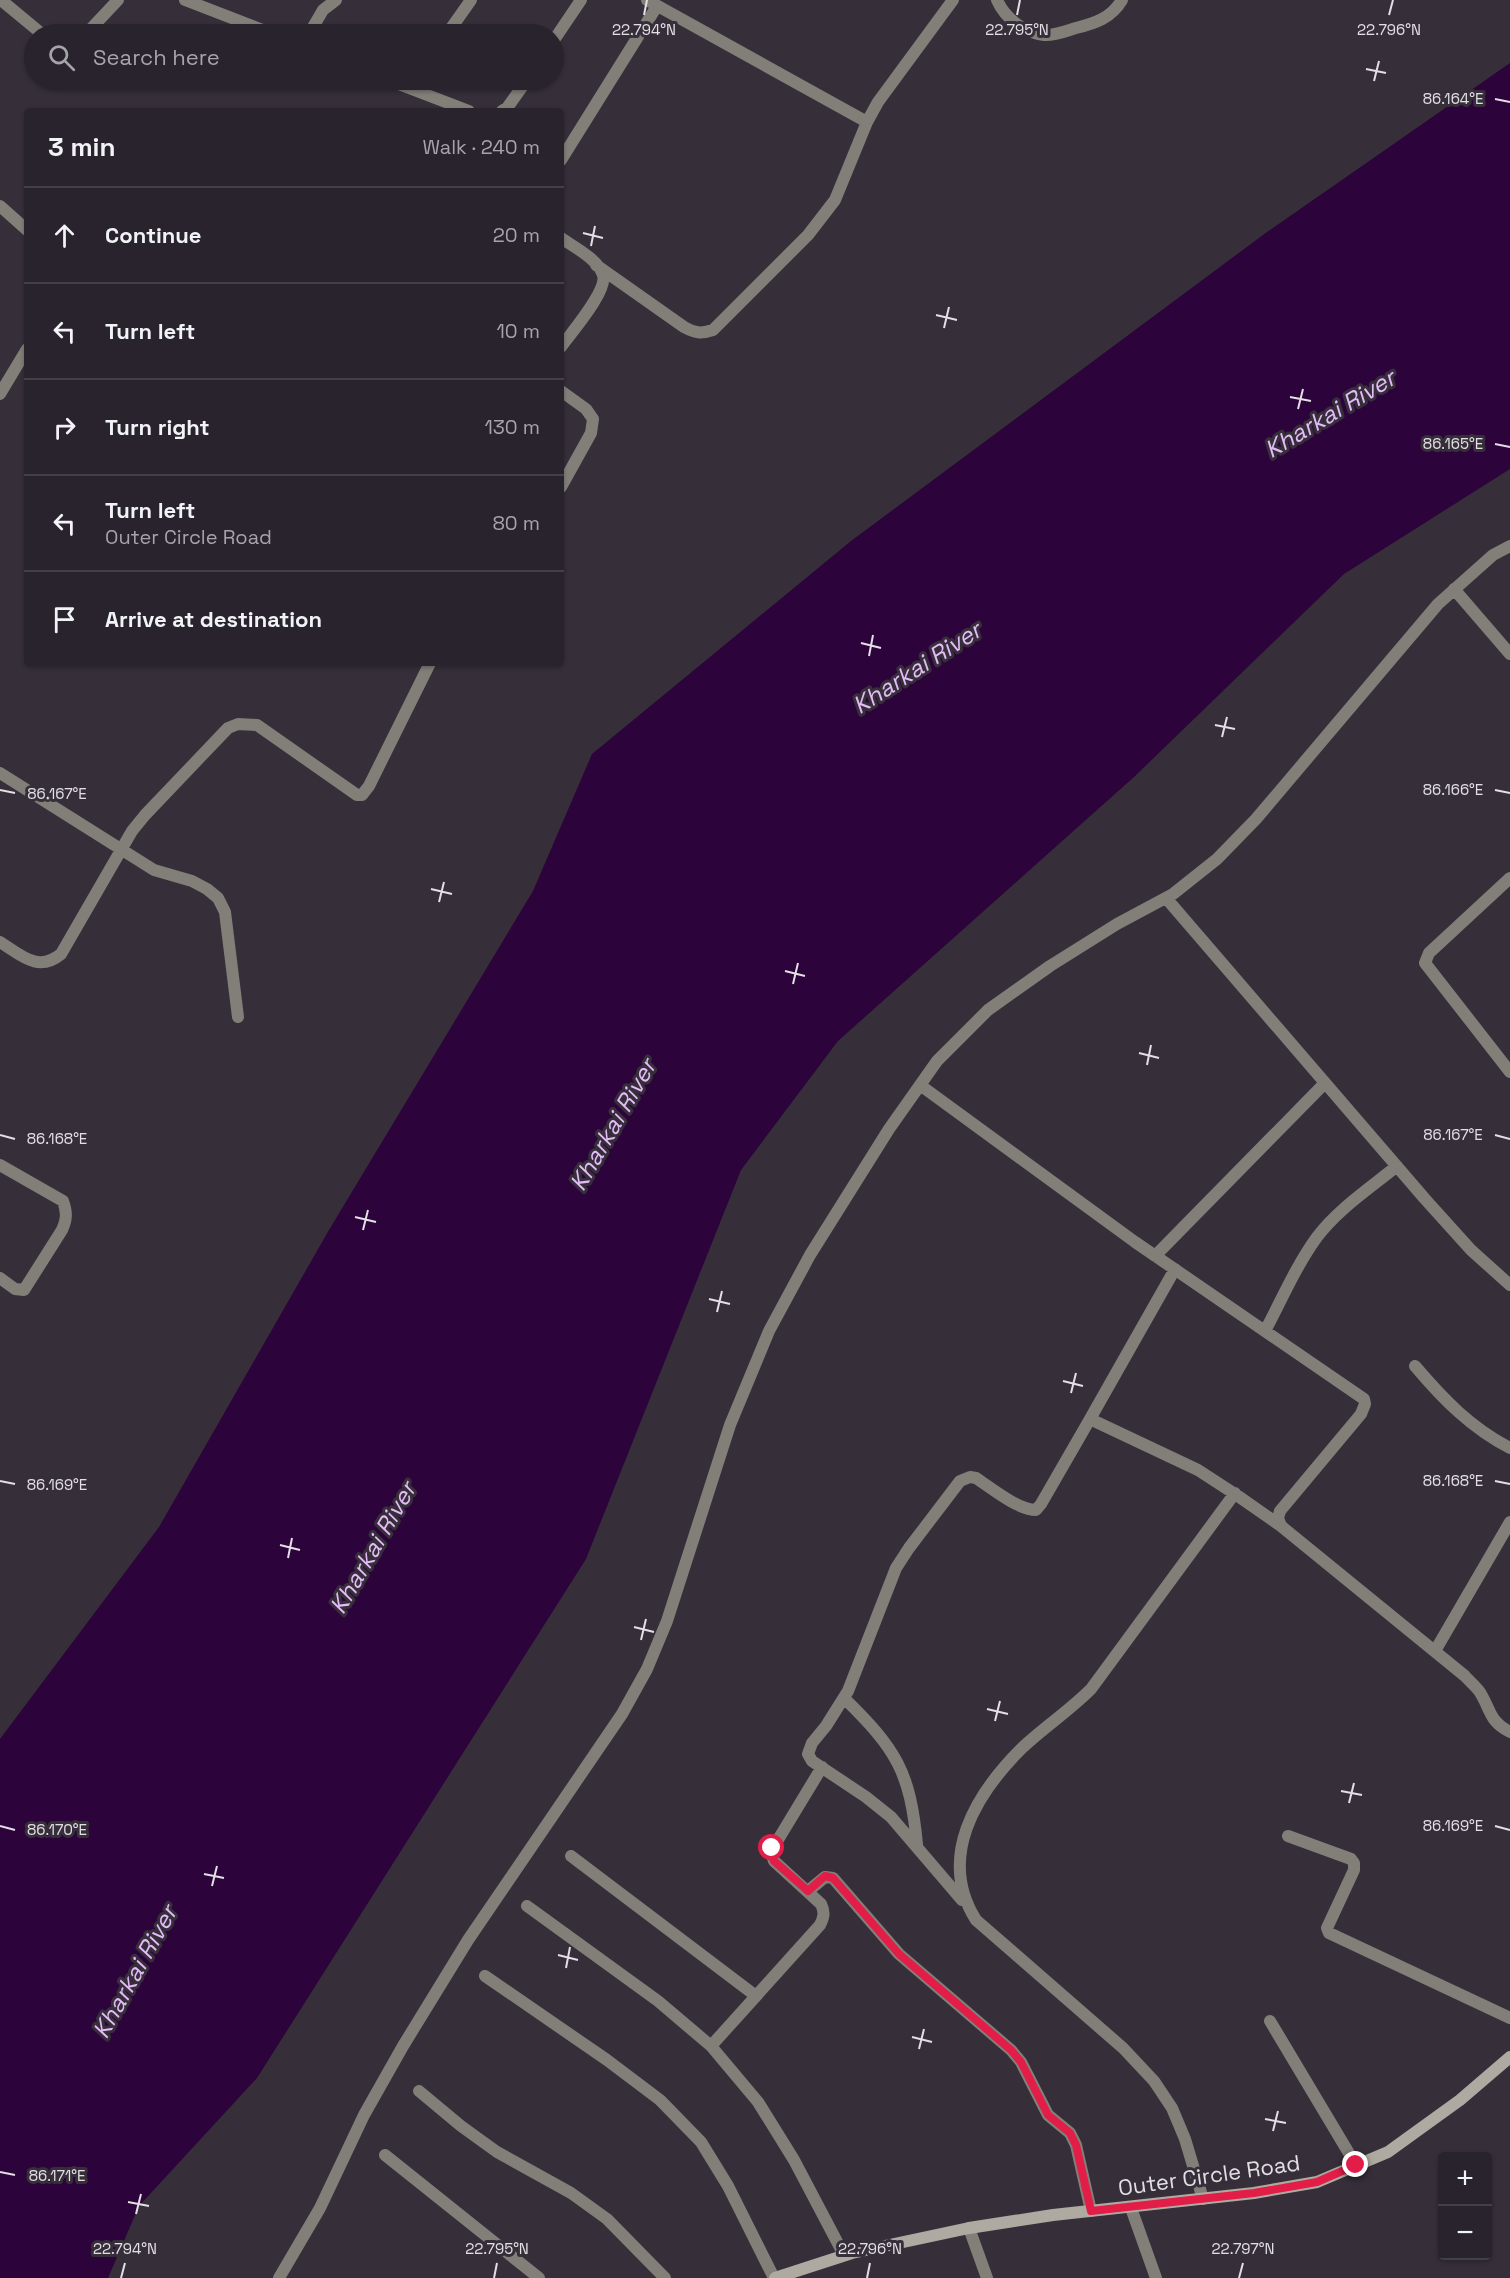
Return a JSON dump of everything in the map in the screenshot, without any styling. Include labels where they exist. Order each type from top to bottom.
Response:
[{"type":"main road","name":"Outer Circle Road","points":[[775,2278],[844,2255],[969,2228],[1091,2211],[1254,2193],[1317,2182],[1388,2152],[1460,2100],[1510,2057]]},
{"type":"street","points":[[1,0],[30,24]]},
{"type":"street","points":[[95,24],[118,0]]},
{"type":"street","points":[[185,0],[247,24]]},
{"type":"street","points":[[315,24],[323,10],[336,0]]},
{"type":"street","points":[[454,24],[471,0]]},
{"type":"street","points":[[564,25],[581,0]]},
{"type":"street","points":[[564,240],[684,327],[693,332],[703,333],[713,330],[808,235],[835,200],[867,122],[878,102],[953,0]]},
{"type":"street","points":[[997,0],[1001,9],[1014,23],[1029,31],[1045,35],[1096,23],[1108,17],[1117,9],[1122,0]]},
{"type":"street","points":[[564,155],[652,3],[867,122]]},
{"type":"street","points":[[425,90],[463,108]]},
{"type":"street","points":[[506,108],[519,90]]},
{"type":"street","points":[[0,206],[24,227]]},
{"type":"street","points":[[564,342],[598,296],[603,285],[603,275],[597,265]]},
{"type":"street","points":[[0,394],[24,355]]},
{"type":"street","points":[[564,393],[586,409],[593,419],[591,433],[564,482]]},
{"type":"street","points":[[279,2278],[320,2208],[364,2115],[409,2036],[468,1940],[622,1714],[647,1669],[667,1621],[730,1425],[769,1331],[810,1255],[889,1128],[937,1061],[988,1010],[1050,966],[1118,924],[1166,898],[1217,859],[1256,819],[1438,604],[1493,555],[1510,546]]},
{"type":"street","points":[[1454,589],[1510,654]]},
{"type":"street","points":[[0,942],[28,960],[42,964],[52,962],[61,954],[120,848],[145,815],[228,728],[238,724],[257,724],[357,795],[362,795],[369,786],[429,666]]},
{"type":"street","points":[[0,773],[154,870],[192,881],[218,898],[225,912],[238,1017]]},
{"type":"street","points":[[1510,878],[1429,953],[1425,963],[1510,1072]]},
{"type":"street","points":[[1166,898],[1396,1166],[1471,1250],[1510,1285]]},
{"type":"street","points":[[1155,1256],[1325,1083]]},
{"type":"street","points":[[920,1085],[1155,1256],[1360,1395],[1365,1404],[1361,1414],[1280,1512],[1278,1518],[1281,1527]]},
{"type":"street","points":[[0,1165],[63,1201],[66,1211],[66,1221],[62,1230],[24,1290],[15,1289],[0,1278]]},
{"type":"street","points":[[1265,1331],[1298,1268],[1318,1236],[1343,1210],[1396,1166]]},
{"type":"street","points":[[1175,1269],[1041,1504],[1035,1510],[1018,1505],[976,1478],[970,1477],[960,1481],[896,1568],[856,1673],[844,1698],[808,1748],[809,1758],[891,1817],[965,1903],[976,1920],[1123,2048],[1154,2081],[1172,2108],[1185,2139],[1203,2199]]},
{"type":"street","points":[[1415,1366],[1442,1397],[1471,1424],[1510,1448]]},
{"type":"street","points":[[1090,1419],[1198,1470],[1235,1493],[1281,1527],[1465,1676],[1481,1693],[1489,1713],[1510,1732]]},
{"type":"street","points":[[965,1903],[960,1880],[960,1857],[964,1835],[974,1810],[993,1781],[1022,1749],[1091,1689],[1235,1493]]},
{"type":"street","points":[[1435,1651],[1510,1522]]},
{"type":"street","points":[[844,1698],[879,1734],[899,1764],[911,1799],[916,1844]]},
{"type":"street","points":[[711,2046],[820,1925],[824,1917],[821,1904],[774,1861],[772,1855],[772,1848],[822,1767]]},
{"type":"street","points":[[1288,1836],[1351,1859],[1354,1863],[1354,1870],[1327,1928],[1329,1933],[1510,2018]]},
{"type":"street","points":[[571,1856],[756,1995]]},
{"type":"street","points":[[808,1891],[825,1876],[833,1878],[904,1960],[1011,2050],[1021,2062],[1048,2115],[1070,2133],[1076,2145],[1091,2211]]},
{"type":"street","points":[[527,1906],[658,2001],[711,2046],[758,2102],[794,2160],[844,2255]]},
{"type":"street","points":[[485,1976],[607,2060],[660,2100],[701,2142],[728,2186],[775,2278]]},
{"type":"street","points":[[1270,2021],[1356,2165]]},
{"type":"street","points":[[419,2091],[497,2152],[571,2193],[607,2218],[665,2278]]},
{"type":"street","points":[[385,2155],[539,2278]]},
{"type":"street","points":[[1131,2208],[1156,2278]]},
{"type":"street","points":[[969,2228],[987,2278]]},
{"type":"water","name":"Kharkai River","points":[[1510,63],[1510,469],[1344,574],[1134,777],[838,1041],[741,1170],[586,1559],[257,2078],[139,2206],[108,2278],[0,2278],[0,1739],[159,1527],[329,1230],[533,891],[592,754],[851,541],[1267,232]]},
{"type":"route","points":[[772,1848],[774,1861],[808,1891],[825,1876],[837,1881],[883,1938],[910,1965],[1011,2050],[1021,2062],[1048,2115],[1070,2133],[1076,2145],[1091,2211],[1254,2193],[1317,2182],[1356,2165]]}]
